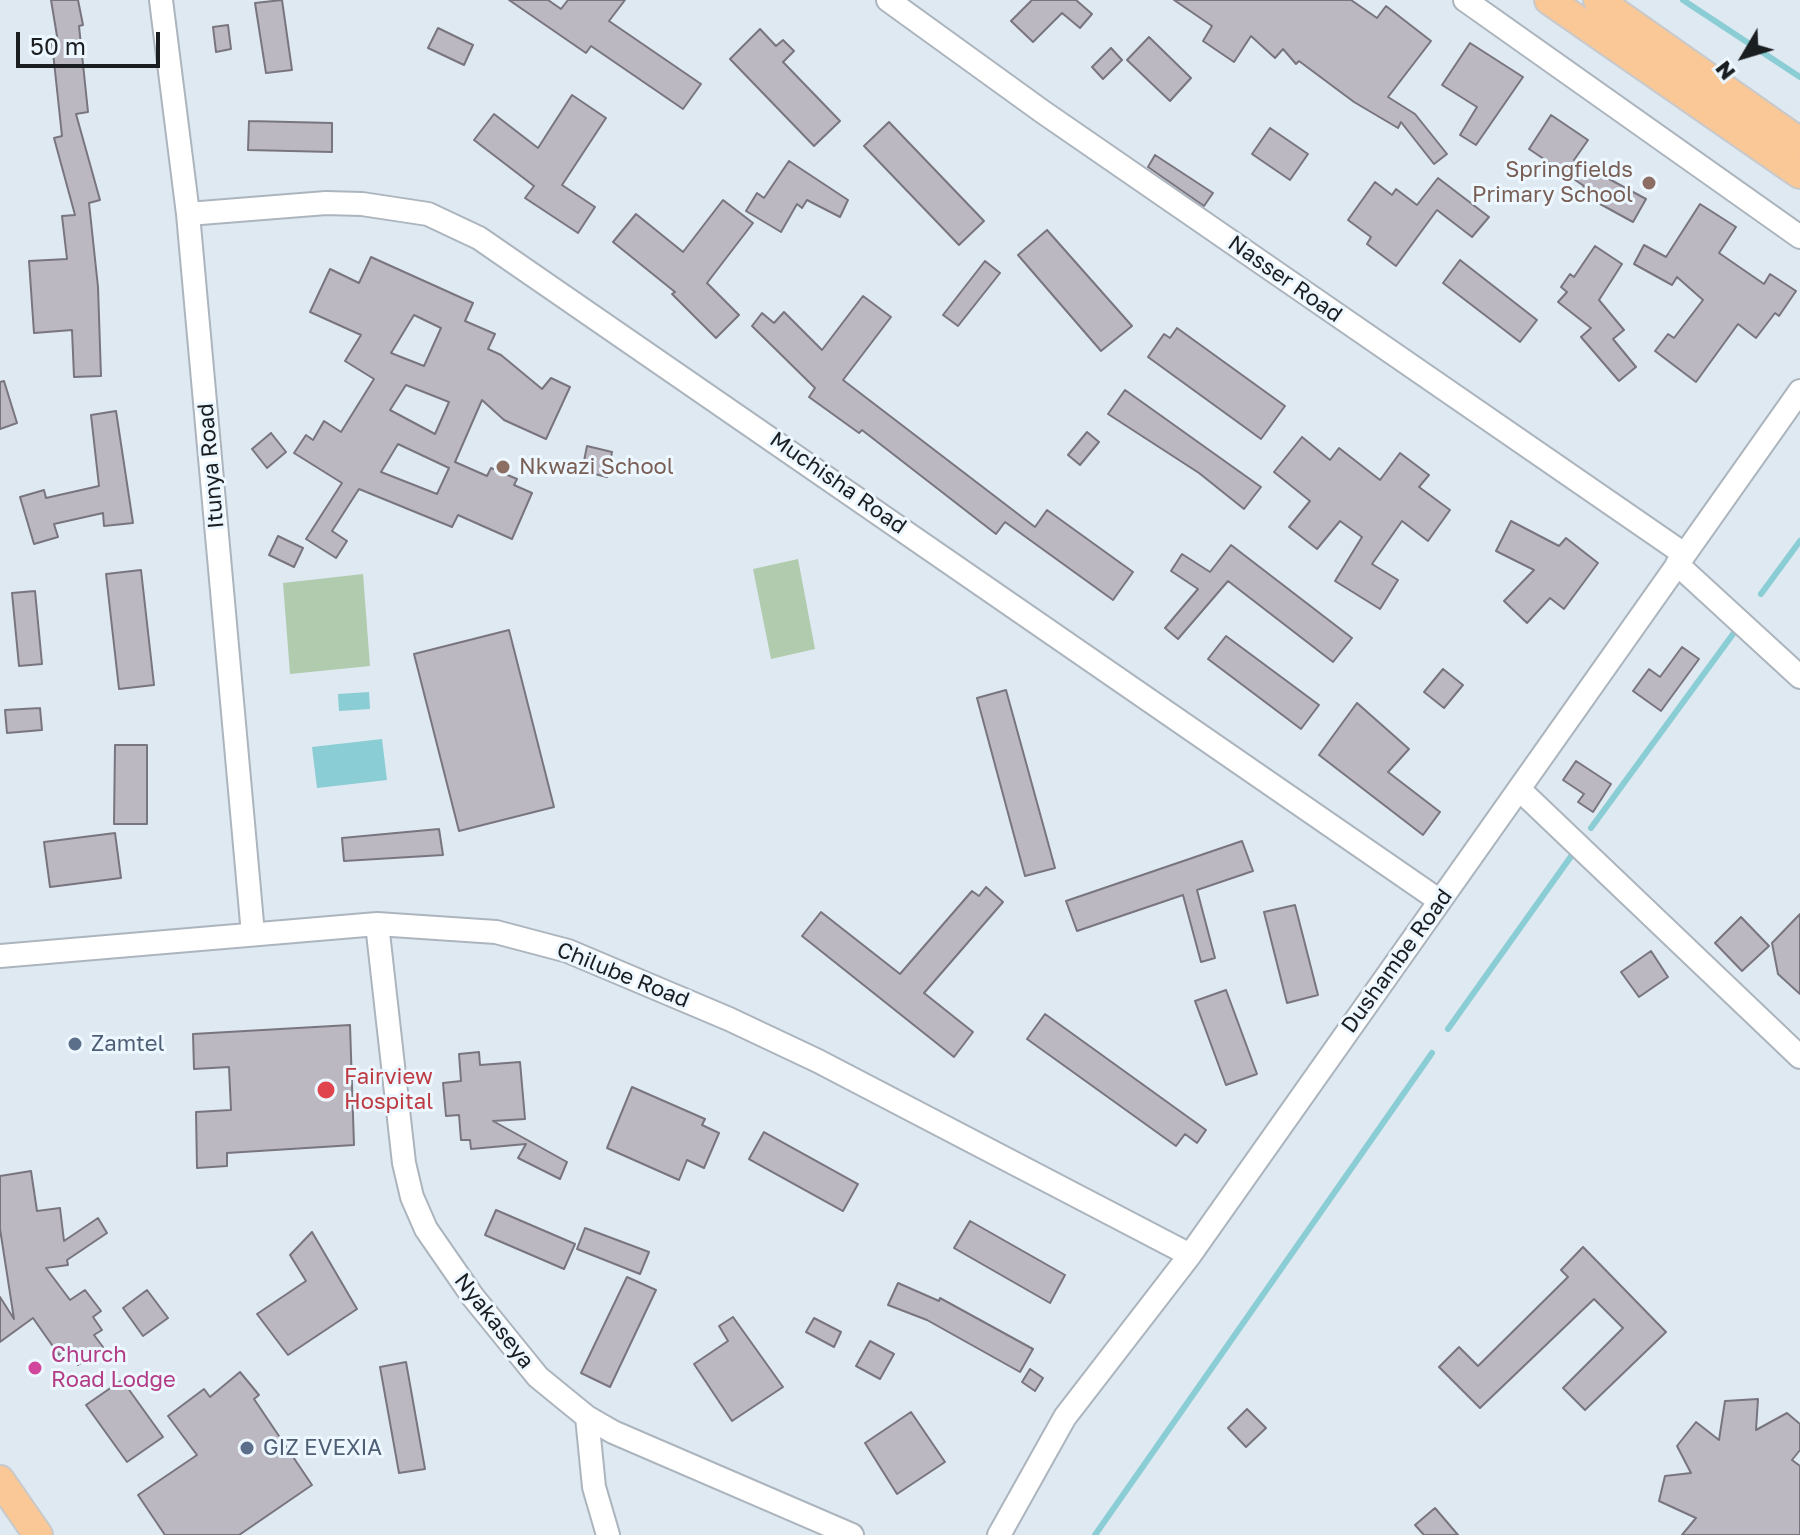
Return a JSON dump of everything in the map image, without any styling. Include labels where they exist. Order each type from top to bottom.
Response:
[{"type":"main road","points":[[1549,0],[1800,174]]},
{"type":"main road","points":[[1598,0],[1800,142]]},
{"type":"main road","points":[[0,1480],[38,1535]]},
{"type":"street","name":"Itunya Road","points":[[161,0],[188,214],[253,934]]},
{"type":"street","name":"Nasser Road","points":[[888,0],[1681,559],[1800,677]]},
{"type":"street","points":[[1465,0],[1800,237]]},
{"type":"street","name":"Muchisha Road","points":[[188,214],[326,203],[362,204],[428,214],[479,238],[1440,901]]},
{"type":"street","name":"Dushambe Road","points":[[999,1535],[1065,1417],[1190,1255],[1800,391]]},
{"type":"street","points":[[1520,790],[1800,1057]]},
{"type":"street","name":"Chilube Road","points":[[0,956],[377,924],[423,924],[496,932],[568,951],[640,980],[818,1061],[1190,1255]]},
{"type":"street","name":"Nyakaseya","points":[[377,924],[404,1163],[412,1197],[426,1229],[491,1320],[538,1377],[587,1417],[613,1432],[852,1535]]},
{"type":"street","points":[[587,1417],[594,1487],[608,1535]]},
{"type":"green space","points":[[798,559],[815,649],[771,659],[753,569]]},
{"type":"green space","points":[[363,574],[370,666],[290,674],[283,583]]},
{"type":"water","points":[[369,692],[370,709],[339,711],[338,694]]},
{"type":"water","points":[[382,739],[387,780],[317,788],[312,747]]},
{"type":"building","points":[[51,0],[78,0],[83,25],[79,26],[88,112],[76,114],[100,200],[89,203],[98,287],[101,376],[74,377],[72,330],[34,333],[29,261],[67,259],[62,216],[75,215],[54,138],[62,136],[52,43],[58,42]]},
{"type":"building","points":[[282,0],[292,70],[266,73],[255,3]]},
{"type":"building","points":[[509,0],[548,0],[561,9],[568,0],[625,0],[609,21],[701,84],[683,109],[591,46],[586,53]]},
{"type":"building","points":[[1032,0],[1076,0],[1092,14],[1080,28],[1062,13],[1033,42],[1011,21]]},
{"type":"building","points":[[1174,0],[1351,0],[1377,18],[1386,6],[1431,41],[1388,97],[1415,114],[1447,154],[1434,164],[1401,122],[1398,128],[1354,102],[1299,61],[1296,64],[1283,49],[1275,58],[1251,36],[1234,62],[1203,41],[1212,26]]},
{"type":"building","points":[[228,25],[231,49],[216,52],[213,27]]},
{"type":"building","points":[[438,28],[473,45],[464,65],[428,48]]},
{"type":"building","points":[[760,29],[776,46],[783,40],[794,51],[783,62],[840,121],[814,146],[730,59]]},
{"type":"building","points":[[1149,37],[1191,78],[1170,101],[1127,60]]},
{"type":"building","points":[[1470,43],[1523,77],[1476,145],[1460,135],[1477,107],[1442,85]]},
{"type":"building","points":[[1111,48],[1122,60],[1103,79],[1092,67]]},
{"type":"building","points":[[572,95],[606,118],[562,185],[595,207],[578,233],[525,198],[534,186],[474,140],[494,114],[538,148]]},
{"type":"building","points":[[1551,115],[1588,140],[1574,160],[1646,199],[1633,222],[1580,193],[1584,186],[1529,149]]},
{"type":"building","points":[[249,121],[332,123],[332,152],[248,150]]},
{"type":"building","points":[[889,122],[984,221],[959,245],[864,146]]},
{"type":"building","points":[[1270,128],[1308,154],[1290,180],[1252,154]]},
{"type":"building","points":[[1155,155],[1213,193],[1204,206],[1148,167]]},
{"type":"building","points":[[789,161],[848,200],[840,217],[807,200],[802,208],[797,204],[781,232],[746,211],[757,193],[764,198]]},
{"type":"building","points":[[1438,178],[1489,217],[1472,237],[1437,210],[1396,266],[1367,244],[1371,237],[1348,220],[1375,182],[1392,195],[1396,189],[1417,205]]},
{"type":"building","points":[[723,200],[753,223],[707,283],[739,315],[716,338],[672,294],[675,292],[613,242],[636,214],[683,252]]},
{"type":"building","points":[[1700,204],[1736,227],[1719,253],[1764,284],[1770,274],[1796,291],[1779,316],[1775,313],[1756,338],[1738,324],[1696,382],[1655,351],[1668,334],[1674,338],[1703,300],[1677,277],[1672,285],[1634,264],[1644,245],[1666,257]]},
{"type":"building","points":[[1047,230],[1132,326],[1101,351],[1018,255]]},
{"type":"building","points":[[1595,246],[1622,264],[1599,300],[1624,330],[1613,339],[1636,367],[1619,381],[1581,337],[1591,328],[1558,302],[1567,292],[1561,287],[1570,274],[1574,277]]},
{"type":"building","points":[[371,257],[473,303],[465,321],[495,334],[488,349],[501,355],[542,389],[551,378],[570,387],[546,439],[504,420],[482,400],[455,462],[487,476],[491,468],[517,479],[514,485],[532,493],[512,539],[458,515],[452,527],[359,489],[332,531],[347,541],[336,558],[306,539],[342,483],[294,453],[306,435],[313,440],[324,421],[341,432],[374,379],[345,361],[361,335],[310,312],[330,269],[359,283]],"holes":[[[414,315],[441,328],[424,366],[391,353]],[[406,385],[449,402],[435,434],[390,410]],[[398,444],[449,468],[437,494],[381,472]]]},
{"type":"building","points":[[1460,260],[1537,320],[1520,342],[1443,283]]},
{"type":"building","points":[[985,261],[1000,273],[958,326],[943,315]]},
{"type":"building","points":[[863,296],[891,317],[843,380],[1035,527],[1047,510],[1133,572],[1113,600],[1005,522],[996,534],[862,430],[859,433],[809,397],[815,388],[752,326],[762,313],[774,323],[784,312],[822,350]]},
{"type":"building","points":[[1177,328],[1285,406],[1261,439],[1148,357],[1164,334],[1170,338]]},
{"type":"building","points":[[4,381],[17,423],[0,429],[0,382]]},
{"type":"building","points":[[1125,390],[1261,487],[1244,509],[1199,473],[1108,414]]},
{"type":"building","points":[[116,411],[133,523],[104,526],[103,513],[54,524],[58,537],[34,544],[20,497],[44,490],[46,498],[99,486],[91,415]]},
{"type":"building","points":[[1087,432],[1099,442],[1080,465],[1068,455]]},
{"type":"building","points":[[271,433],[286,452],[267,468],[252,449]]},
{"type":"building","points":[[1302,437],[1330,460],[1339,448],[1380,480],[1400,453],[1429,475],[1419,487],[1450,510],[1428,541],[1402,521],[1372,564],[1398,580],[1380,609],[1335,581],[1362,537],[1340,521],[1317,549],[1289,527],[1310,501],[1274,472]]},
{"type":"building","points":[[587,446],[612,452],[607,477],[582,471]]},
{"type":"building","points":[[1511,521],[1559,546],[1566,538],[1598,563],[1564,609],[1550,598],[1527,623],[1504,601],[1534,570],[1496,551]]},
{"type":"building","points":[[278,536],[303,548],[294,567],[269,555]]},
{"type":"building","points":[[1231,545],[1352,638],[1333,662],[1228,581],[1178,639],[1165,628],[1198,589],[1171,571],[1182,554],[1210,572]]},
{"type":"building","points":[[141,570],[154,685],[119,689],[106,574]]},
{"type":"building","points":[[35,591],[42,664],[19,666],[12,593]]},
{"type":"building","points":[[509,630],[554,807],[459,831],[414,654]]},
{"type":"building","points":[[1226,636],[1319,705],[1301,729],[1208,659]]},
{"type":"building","points":[[1682,647],[1699,659],[1661,711],[1633,691],[1649,669],[1660,677]]},
{"type":"building","points":[[1443,669],[1463,685],[1444,708],[1424,692]]},
{"type":"building","points":[[1006,690],[1055,868],[1025,876],[977,698]]},
{"type":"building","points":[[1357,703],[1409,749],[1388,772],[1440,812],[1423,835],[1319,755]]},
{"type":"building","points":[[40,708],[42,730],[7,733],[5,710]]},
{"type":"building","points":[[115,745],[147,745],[147,824],[114,824]]},
{"type":"building","points":[[1576,761],[1611,784],[1593,812],[1578,802],[1584,794],[1563,780]]},
{"type":"building","points":[[439,829],[443,855],[344,861],[342,838]]},
{"type":"building","points":[[115,833],[121,878],[50,887],[44,842]]},
{"type":"building","points":[[1242,841],[1253,871],[1197,890],[1215,958],[1201,962],[1183,895],[1077,931],[1066,901]]},
{"type":"building","points":[[986,887],[1003,902],[924,993],[973,1032],[954,1057],[802,936],[821,912],[900,974],[972,891],[979,896]]},
{"type":"building","points":[[1295,905],[1318,995],[1287,1003],[1264,912]]},
{"type":"building","points":[[1800,914],[1800,994],[1778,974],[1772,943]]},
{"type":"building","points":[[1741,917],[1769,946],[1742,971],[1715,943]]},
{"type":"building","points":[[1651,951],[1668,977],[1639,997],[1621,972]]},
{"type":"building","points":[[1226,990],[1257,1074],[1226,1085],[1195,1001]]},
{"type":"building","points":[[1045,1014],[1206,1130],[1197,1143],[1185,1134],[1176,1146],[1027,1039]]},
{"type":"building","name":"Fairview Hospital","points":[[350,1025],[354,1145],[227,1153],[227,1166],[197,1168],[196,1112],[231,1110],[229,1067],[194,1069],[193,1034]]},
{"type":"building","points":[[479,1052],[480,1065],[520,1062],[525,1119],[493,1121],[567,1162],[560,1179],[518,1158],[526,1144],[471,1149],[470,1140],[461,1140],[459,1115],[446,1116],[443,1083],[461,1081],[459,1054]]},
{"type":"building","points":[[632,1087],[705,1119],[702,1125],[719,1133],[704,1168],[687,1160],[679,1180],[607,1148]]},
{"type":"building","points":[[764,1132],[858,1184],[843,1211],[749,1159]]},
{"type":"building","points":[[31,1171],[37,1211],[60,1208],[64,1241],[98,1218],[107,1233],[67,1260],[68,1265],[46,1268],[70,1300],[85,1290],[101,1311],[93,1317],[102,1330],[94,1335],[103,1347],[78,1365],[67,1349],[59,1355],[33,1318],[0,1342],[0,1297],[14,1319],[0,1229],[0,1176]]},
{"type":"building","points":[[496,1210],[575,1244],[564,1269],[485,1235]]},
{"type":"building","points":[[970,1221],[1065,1275],[1050,1303],[954,1248]]},
{"type":"building","points":[[585,1228],[649,1252],[640,1274],[577,1249]]},
{"type":"building","points":[[312,1232],[357,1309],[288,1355],[257,1314],[306,1281],[290,1255]]},
{"type":"building","points":[[1583,1247],[1666,1332],[1585,1410],[1563,1388],[1623,1328],[1594,1299],[1480,1408],[1439,1367],[1459,1347],[1478,1366],[1568,1277],[1561,1270]]},
{"type":"building","points":[[627,1277],[656,1290],[610,1387],[581,1373]]},
{"type":"building","points":[[898,1283],[939,1301],[940,1298],[1033,1349],[1020,1372],[927,1320],[888,1305]]},
{"type":"building","points":[[147,1290],[168,1318],[143,1336],[123,1308]]},
{"type":"building","points":[[733,1317],[783,1387],[732,1421],[694,1364],[728,1341],[719,1326]]},
{"type":"building","points":[[814,1318],[841,1332],[834,1347],[806,1332]]},
{"type":"building","points":[[870,1341],[894,1354],[880,1379],[856,1366]]},
{"type":"building","points":[[406,1362],[425,1469],[399,1473],[380,1367]]},
{"type":"building","points":[[1030,1369],[1043,1378],[1035,1391],[1022,1382]]},
{"type":"building","name":"GIZ EVEXIA","points":[[240,1372],[259,1395],[254,1399],[312,1485],[239,1535],[165,1535],[138,1495],[197,1455],[168,1416],[204,1389],[210,1397]]},
{"type":"building","points":[[122,1380],[163,1437],[127,1462],[86,1405]]},
{"type":"building","points":[[1758,1399],[1756,1430],[1787,1413],[1800,1424],[1800,1450],[1792,1460],[1800,1466],[1800,1535],[1682,1535],[1696,1518],[1659,1501],[1665,1476],[1691,1473],[1677,1446],[1696,1422],[1719,1440],[1725,1401]]},
{"type":"building","points":[[1247,1409],[1266,1428],[1246,1447],[1228,1428]]},
{"type":"building","points":[[911,1412],[945,1462],[897,1494],[865,1443]]},
{"type":"building","points":[[1435,1508],[1458,1535],[1424,1535],[1415,1525]]},
{"type":"waterway","points":[[1683,0],[1800,77]]},
{"type":"waterway","points":[[1761,594],[1800,541]]},
{"type":"waterway","points":[[1591,828],[1736,630]]},
{"type":"waterway","points":[[1448,1029],[1572,855]]},
{"type":"waterway","points":[[1095,1535],[1432,1053]]},
{"type":"place","name":"Springfields Primary School","points":[[1649,183]]},
{"type":"place","name":"Nkwazi School","points":[[503,467]]},
{"type":"place","name":"Zamtel","points":[[75,1044]]},
{"type":"place","name":"Fairview Hospital","points":[[326,1090]]},
{"type":"place","name":"Church Road Lodge","points":[[35,1368]]},
{"type":"place","name":"GIZ EVEXIA","points":[[247,1448]]}]
